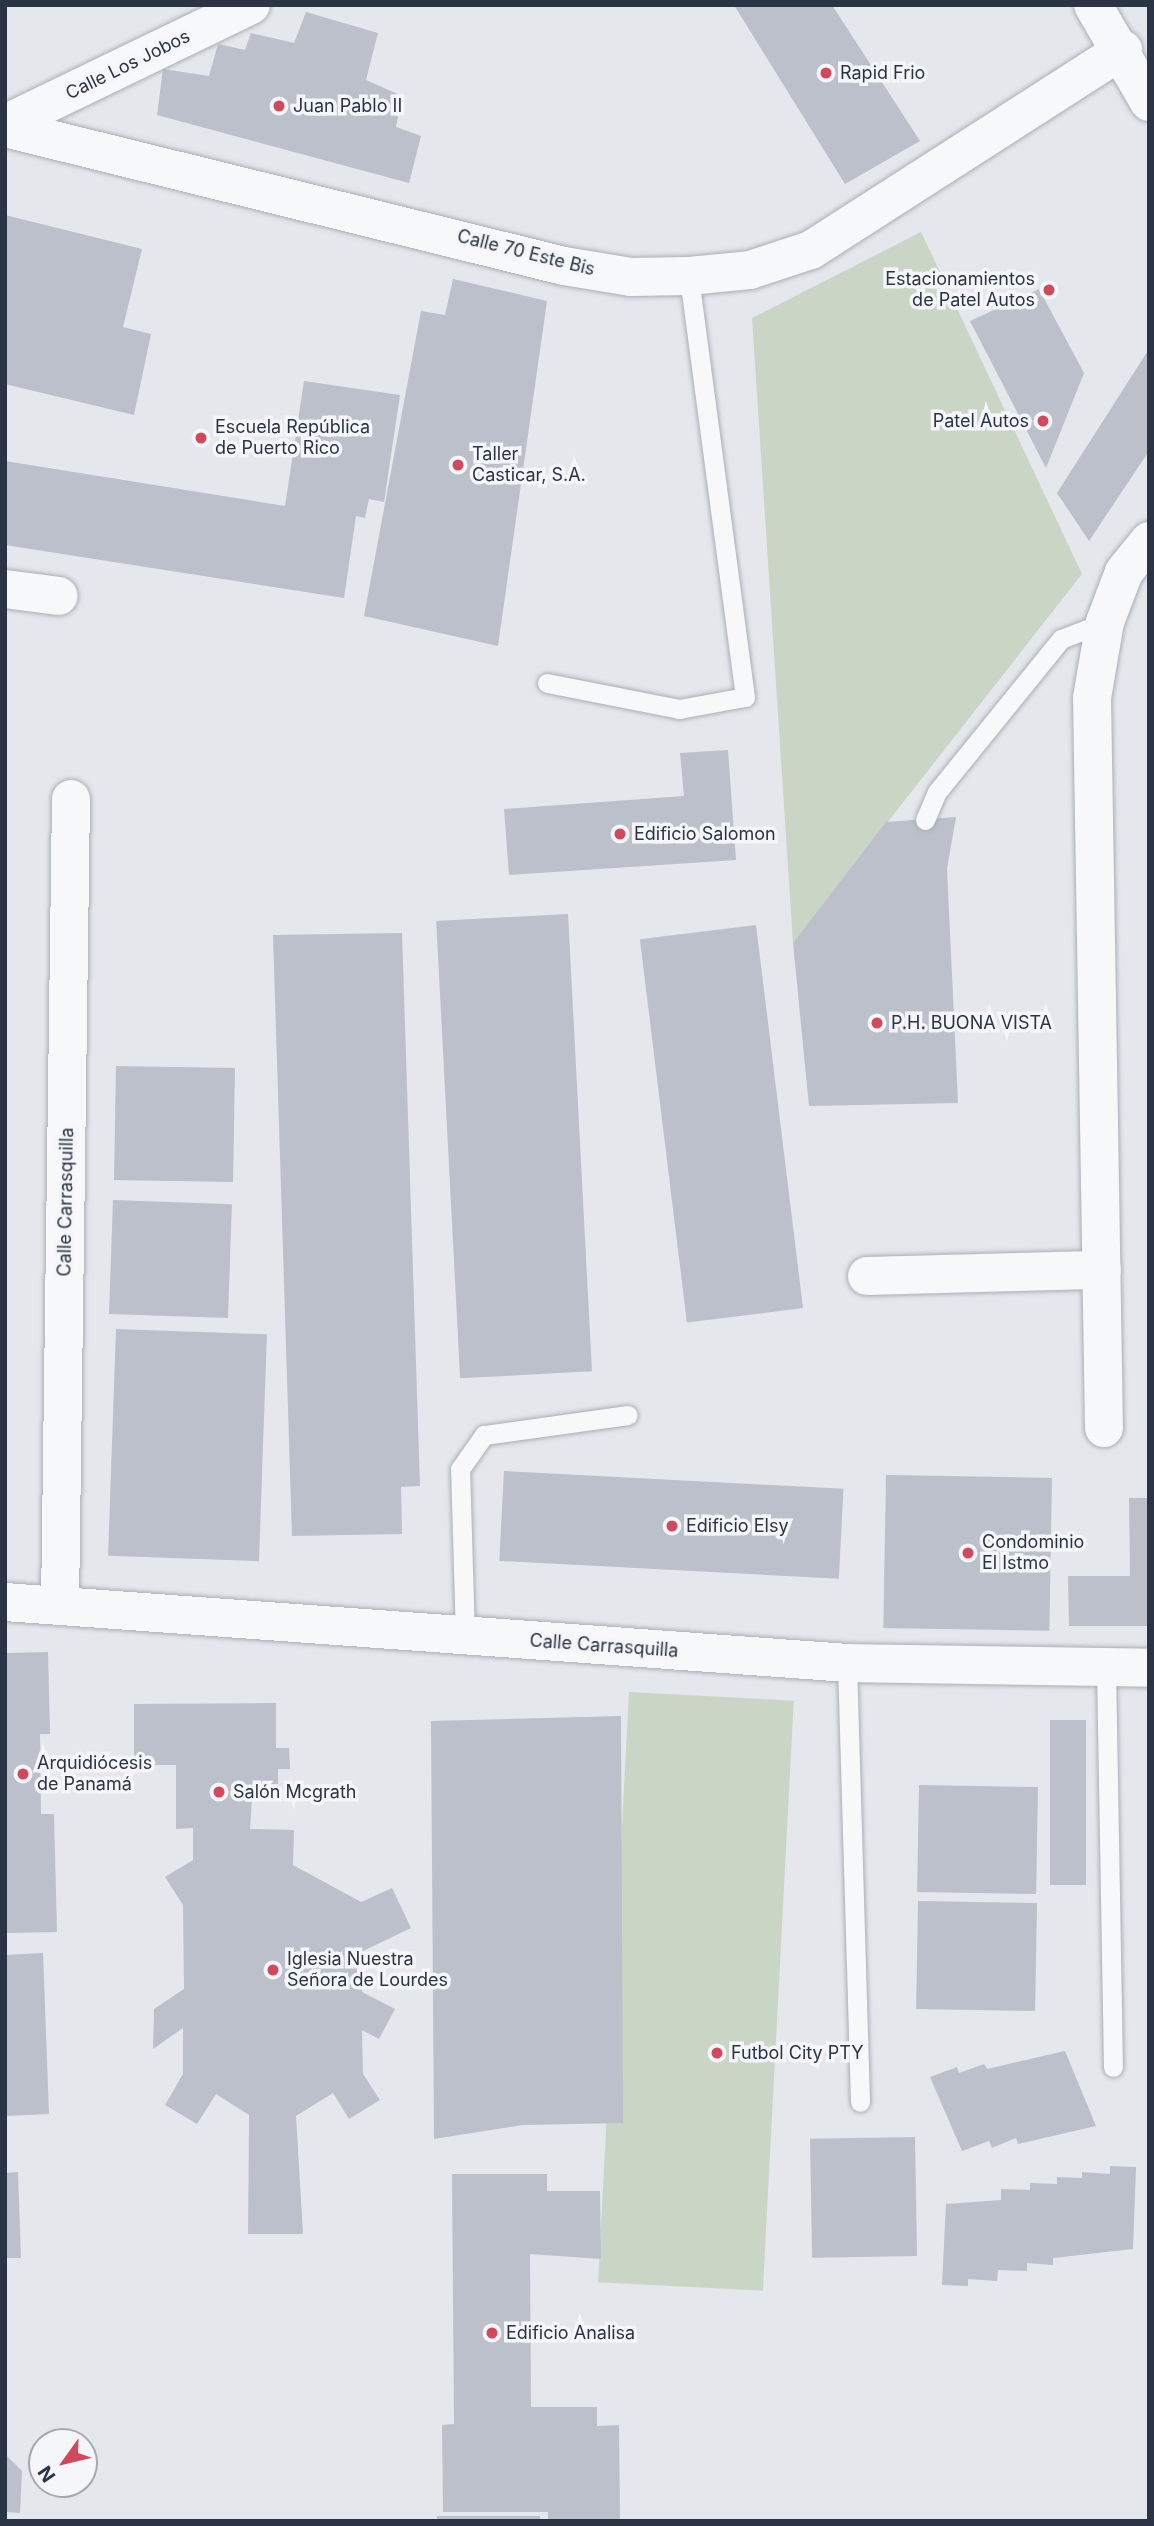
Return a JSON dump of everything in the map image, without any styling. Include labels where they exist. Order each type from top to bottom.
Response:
[{"type":"street","name":"Calle Los Jobos","points":[[5,126],[250,5]]},
{"type":"street","points":[[1093,5],[1122,50],[1149,102]]},
{"type":"street","name":"Calle 70 Este Bis","points":[[5,126],[564,266],[631,276],[689,275],[750,270],[811,250],[1122,50]]},
{"type":"street","points":[[1104,1428],[1092,698],[1105,622],[1124,572],[1149,541]]},
{"type":"street","points":[[5,589],[59,596]]},
{"type":"street","name":"Calle Carrasquilla","points":[[61,1606],[71,799]]},
{"type":"street","points":[[867,1276],[1102,1270]]},
{"type":"street","name":"Calle Carrasquilla","points":[[5,1602],[846,1663],[1149,1668]]},
{"type":"lane","points":[[547,683],[680,709],[745,697],[689,275]]},
{"type":"lane","points":[[925,820],[937,792],[1062,639],[1105,622]]},
{"type":"lane","points":[[465,1636],[460,1469],[484,1435],[628,1415]]},
{"type":"lane","points":[[846,1663],[860,2102]]},
{"type":"lane","points":[[1106,1667],[1113,2067]]},
{"type":"green space","points":[[921,232],[1082,574],[793,943],[752,318]]},
{"type":"green space","name":"Futbol City PTY","points":[[629,1692],[794,1701],[763,2291],[598,2282]]},
{"type":"building","name":"Rapid Frio","points":[[734,5],[832,5],[920,141],[845,184]]},
{"type":"building","name":"Juan Pablo II","points":[[306,12],[378,33],[366,80],[402,96],[396,127],[421,136],[409,183],[157,115],[163,69],[209,76],[218,44],[245,50],[251,33],[294,43]]},
{"type":"building","points":[[5,215],[142,249],[123,327],[151,334],[134,415],[5,384]]},
{"type":"building","name":"Taller Casticar, S.A.","points":[[453,279],[547,301],[498,646],[364,616],[421,311],[445,315]]},
{"type":"building","name":"Patel Autos","points":[[1039,289],[1084,373],[1046,468],[970,321]]},
{"type":"building","points":[[1149,349],[1149,451],[1089,541],[1057,493]]},
{"type":"building","points":[[304,381],[400,395],[384,502],[369,499],[365,518],[356,516],[344,598],[5,545],[5,461],[285,506]]},
{"type":"building","name":"Edificio Salomon","points":[[728,750],[736,860],[509,875],[504,809],[684,796],[680,753]]},
{"type":"building","name":"P.H. BUONA VISTA","points":[[956,817],[947,869],[958,1103],[809,1106],[793,943],[886,822]]},
{"type":"building","points":[[568,914],[592,1371],[460,1378],[436,921]]},
{"type":"building","points":[[756,925],[803,1308],[687,1322],[640,939]]},
{"type":"building","points":[[402,933],[420,1486],[401,1487],[402,1534],[292,1536],[273,935]]},
{"type":"building","points":[[116,1066],[235,1068],[233,1182],[114,1180]]},
{"type":"building","points":[[113,1200],[232,1204],[228,1318],[109,1314]]},
{"type":"building","points":[[116,1329],[267,1334],[259,1561],[108,1556]]},
{"type":"building","name":"Edificio Elsy","points":[[504,1471],[844,1489],[839,1579],[499,1561]]},
{"type":"building","name":"Condominio El Istmo","points":[[886,1475],[1052,1478],[1049,1631],[883,1628]]},
{"type":"building","points":[[1129,1498],[1149,1498],[1149,1626],[1069,1626],[1068,1576],[1130,1576]]},
{"type":"building","name":"Arquidiócesis de Panamá","points":[[48,1652],[50,1734],[40,1734],[41,1814],[54,1814],[57,1932],[5,1933],[5,1653]]},
{"type":"building","name":"Iglesia Nuestra Señora de Lourdes","points":[[276,1703],[276,1748],[289,1748],[290,1769],[278,1769],[278,1784],[262,1784],[262,1800],[252,1799],[250,1829],[294,1830],[293,1865],[361,1902],[392,1888],[411,1928],[361,1952],[362,1992],[395,2009],[379,2039],[362,2030],[363,2074],[380,2100],[349,2119],[333,2093],[296,2116],[303,2234],[248,2234],[249,2115],[216,2094],[197,2124],[165,2105],[183,2074],[183,2028],[153,2049],[154,2009],[184,1989],[183,1905],[165,1877],[193,1860],[193,1828],[176,1829],[176,1765],[134,1765],[134,1704]]},
{"type":"building","points":[[621,1716],[623,2123],[523,2125],[434,2139],[431,1721]]},
{"type":"building","points":[[1050,1720],[1086,1720],[1086,1885],[1050,1885]]},
{"type":"building","points":[[919,1785],[1038,1787],[1036,1894],[917,1892]]},
{"type":"building","points":[[918,1901],[1037,1903],[1035,2011],[916,2009]]},
{"type":"building","points":[[43,1953],[49,2114],[5,2116],[5,1955]]},
{"type":"building","points":[[1065,2051],[1096,2126],[1018,2144],[1016,2138],[992,2148],[989,2141],[962,2151],[930,2077],[957,2067],[959,2073],[984,2064],[987,2069]]},
{"type":"building","points":[[915,2137],[917,2256],[812,2258],[810,2139]]},
{"type":"building","points":[[1110,2166],[1136,2167],[1133,2249],[1053,2258],[1053,2265],[1027,2263],[1027,2271],[998,2270],[997,2281],[968,2279],[968,2286],[942,2285],[946,2204],[1001,2200],[1001,2189],[1030,2190],[1030,2183],[1057,2184],[1057,2177],[1082,2178],[1082,2172],[1110,2174]]},
{"type":"building","points":[[18,2172],[21,2258],[5,2258],[5,2173]]},
{"type":"building","name":"Edificio Analisa","points":[[452,2174],[547,2174],[547,2191],[600,2191],[601,2259],[530,2254],[531,2407],[597,2407],[597,2426],[619,2425],[620,2521],[548,2521],[548,2512],[443,2512],[442,2425],[454,2424]]},
{"type":"building","points":[[5,2454],[22,2471],[20,2513],[5,2512]]},
{"type":"building","points":[[437,2516],[540,2516],[540,2521],[437,2521]]},
{"type":"place","name":"Rapid Frio","points":[[826,73]]},
{"type":"place","name":"Juan Pablo II","points":[[279,106]]},
{"type":"place","name":"Estacionamientos de Patel Autos","points":[[1049,290]]},
{"type":"place","name":"Patel Autos","points":[[1043,421]]},
{"type":"place","name":"Escuela República de Puerto Rico","points":[[201,438]]},
{"type":"place","name":"Taller Casticar, S.A.","points":[[458,465]]},
{"type":"place","name":"Edificio Salomon","points":[[620,834]]},
{"type":"place","name":"P.H. BUONA VISTA","points":[[877,1023]]},
{"type":"place","name":"Edificio Elsy","points":[[672,1526]]},
{"type":"place","name":"Condominio El Istmo","points":[[968,1553]]},
{"type":"place","name":"Arquidiócesis de Panamá","points":[[23,1774]]},
{"type":"place","name":"Salón Mcgrath","points":[[219,1792]]},
{"type":"place","name":"Iglesia Nuestra Señora de Lourdes","points":[[273,1970]]},
{"type":"place","name":"Futbol City PTY","points":[[717,2053]]},
{"type":"place","name":"Edificio Analisa","points":[[492,2333]]}]
